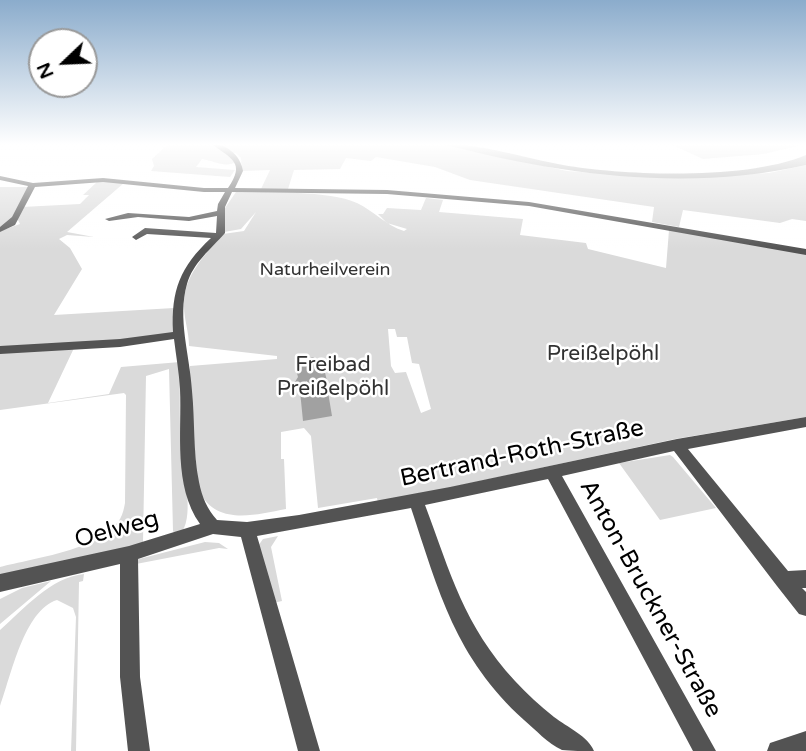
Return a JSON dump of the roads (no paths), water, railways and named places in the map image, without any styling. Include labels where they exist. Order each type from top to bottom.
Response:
[{"type":"street","points":[[214,527],[205,520],[198,506],[188,455],[186,388],[178,335],[182,283],[188,268],[218,236],[223,225],[220,207],[232,191],[237,179]]},
{"type":"street","points":[[3,180],[33,185],[103,180],[232,191],[387,192],[529,204],[806,252]]},
{"type":"street","points":[[0,230],[9,228],[15,222],[33,185]]},
{"type":"street","points":[[109,219],[121,216],[187,219],[216,212],[222,215]]},
{"type":"street","points":[[136,237],[145,231],[218,236]]},
{"type":"street","points":[[0,350],[120,344],[178,335]]},
{"type":"street","name":"Bertrand-Roth-Straße","points":[[247,530],[416,500],[677,445],[806,422]]},
{"type":"street","points":[[677,445],[806,607]]},
{"type":"street","name":"Anton-Bruckner-Straße","points":[[551,471],[705,751]]},
{"type":"street","points":[[416,500],[454,607],[483,655],[497,676],[552,732],[583,751]]},
{"type":"street","name":"Oelweg","points":[[0,583],[129,554],[214,527],[247,530]]},
{"type":"street","points":[[247,530],[309,751]]},
{"type":"street","points":[[129,554],[130,677],[139,751]]},
{"type":"street","points":[[783,580],[806,579]]},
{"type":"street","points":[[778,751],[806,742]]},
{"type":"park label","name":"Naturheilverein","points":[[325,270]]},
{"type":"park label","name":"Preißelpöhl","points":[[603,354]]},
{"type":"park label","name":"Freibad Preißelpöhl","points":[[333,377]]}]
